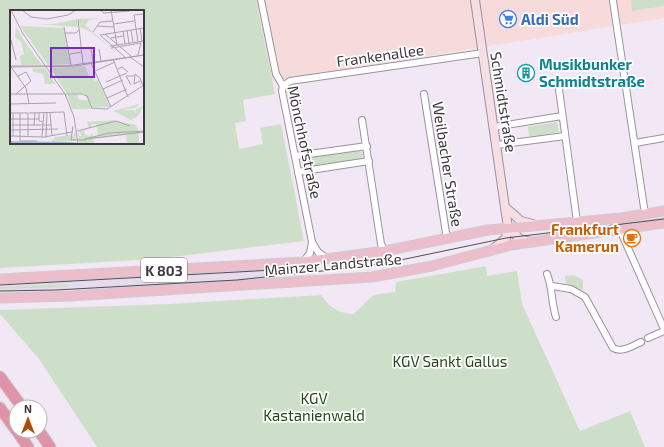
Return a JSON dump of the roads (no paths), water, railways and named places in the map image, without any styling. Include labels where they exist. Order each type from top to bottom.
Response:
[{"type":"highway","points":[[0,377],[16,399]]},
{"type":"highway","points":[[0,408],[8,419]]},
{"type":"main road","name":"Schmidtstraße","points":[[475,0],[508,228]]},
{"type":"main road","points":[[505,207],[521,221],[538,225]]},
{"type":"main road","name":"Mainzer Landstraße","points":[[0,279],[303,262],[385,251],[488,230],[577,222],[664,211]]},
{"type":"main road","name":"Mainzer Landstraße","points":[[0,298],[79,295],[372,277],[432,266],[491,250],[534,242],[664,223]]},
{"type":"main road","points":[[508,228],[520,239],[534,242]]},
{"type":"main road","points":[[491,250],[506,238],[508,228]]},
{"type":"street","name":"Mönchhofstraße","points":[[260,0],[276,74],[283,86],[282,91],[312,242],[318,252],[328,259]]},
{"type":"street","points":[[613,1],[645,214]]},
{"type":"street","name":"Frankenallee","points":[[283,86],[290,81],[483,53]]},
{"type":"street","points":[[559,88],[577,222]]},
{"type":"street","name":"Weilbacher Straße","points":[[424,94],[447,239]]},
{"type":"street","points":[[494,127],[562,116]]},
{"type":"street","points":[[362,120],[381,244],[385,251]]},
{"type":"street","points":[[497,145],[566,136]]},
{"type":"street","points":[[635,143],[664,138]]},
{"type":"street","points":[[295,156],[367,146]]},
{"type":"street","points":[[298,172],[369,161]]},
{"type":"street","points":[[620,230],[664,330],[648,338]]},
{"type":"street","points":[[303,262],[310,252],[312,242]]},
{"type":"street","points":[[547,274],[552,286],[552,304],[556,317]]},
{"type":"street","points":[[552,286],[571,289],[585,297],[613,348],[623,350],[640,342]]},
{"type":"tram line","points":[[0,291],[56,290],[237,280],[341,269],[391,262],[506,238],[664,219]]},
{"type":"tram line","points":[[0,285],[292,269]]},
{"type":"place","name":"Aldi Süd","points":[[508,19]]},
{"type":"place","name":"Musikbunker Schmidtstraße","points":[[526,73]]},
{"type":"place","name":"Frankfurt Kamerun","points":[[632,238]]},
{"type":"park label","name":"KGV Sankt Gallus","points":[[450,361]]},
{"type":"park label","name":"KGV Kastanienwald","points":[[314,406]]}]
